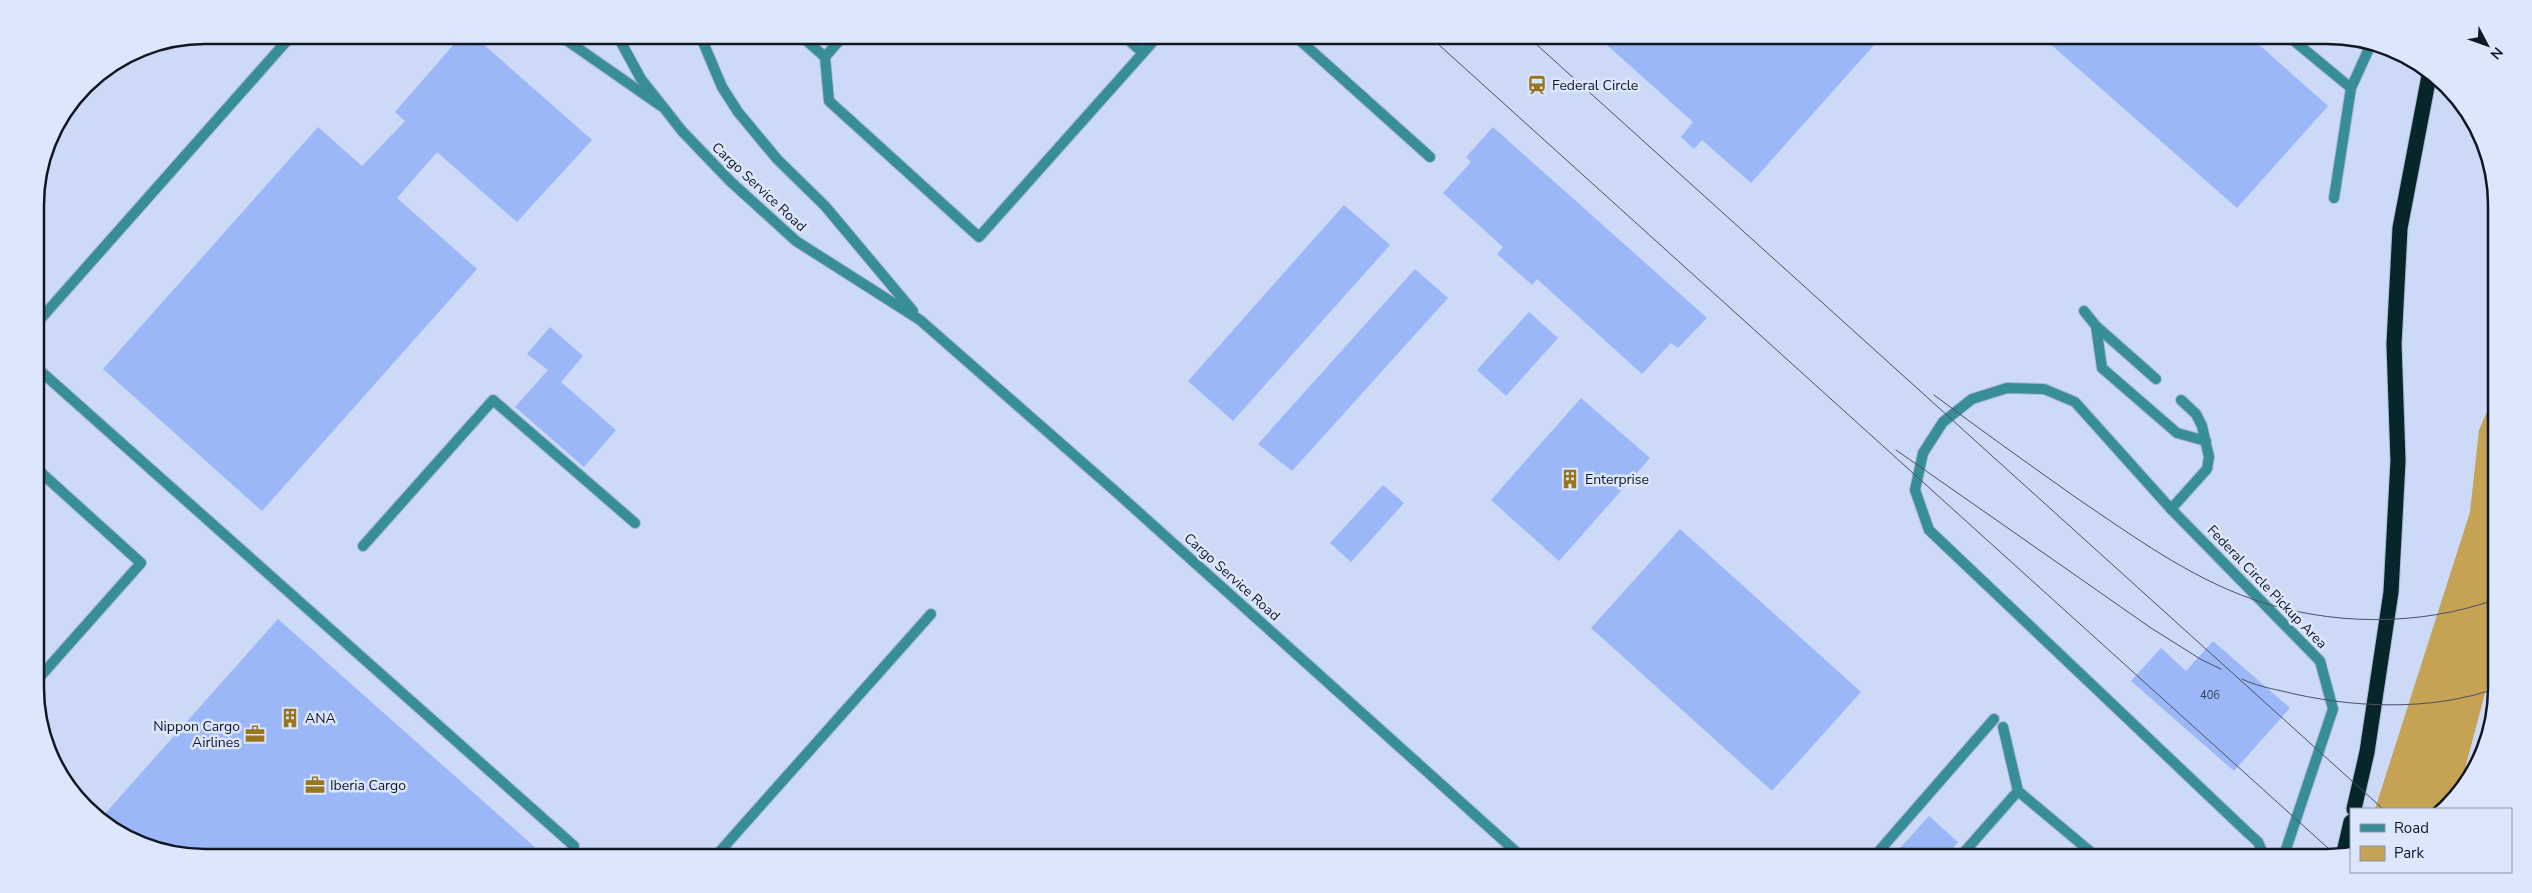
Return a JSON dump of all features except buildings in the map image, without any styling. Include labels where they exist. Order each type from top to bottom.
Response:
[{"type":"highway","points":[[2354,808],[2367,752],[2391,592],[2398,461],[2394,344],[2400,228],[2428,80]]},
{"type":"highway","points":[[2345,848],[2350,826]]},
{"type":"street","points":[[44,315],[284,44]]},
{"type":"street","points":[[573,44],[664,108]]},
{"type":"street","name":"Cargo Service Road","points":[[622,44],[641,78],[704,155],[796,241],[920,320],[1152,524],[1513,849]]},
{"type":"street","name":"Cargo Service Road","points":[[704,44],[722,88],[738,112],[777,159],[825,206],[920,320]]},
{"type":"street","points":[[811,44],[826,57]]},
{"type":"street","points":[[837,44],[826,57],[829,102],[980,237],[1150,44]]},
{"type":"street","points":[[1133,44],[1143,53]]},
{"type":"street","points":[[1304,44],[1430,157]]},
{"type":"street","points":[[2298,44],[2351,88]]},
{"type":"street","points":[[2334,198],[2351,88],[2369,49]]},
{"type":"street","points":[[2084,311],[2096,326],[2156,379]]},
{"type":"street","points":[[2096,326],[2102,368],[2178,433],[2206,441]]},
{"type":"street","points":[[44,374],[574,846]]},
{"type":"street","name":"Federal Circle Pickup Area","points":[[2261,849],[2258,842],[1929,530],[1915,490],[1923,454],[1943,422],[1972,399],[2007,388],[2044,388],[2075,402],[2171,509],[2320,661],[2333,709],[2286,849]]},
{"type":"street","points":[[363,546],[493,400],[635,522]]},
{"type":"street","points":[[2171,509],[2207,468],[2209,457],[2206,441],[2196,414],[2181,400]]},
{"type":"street","points":[[44,475],[141,562],[44,672]]},
{"type":"street","points":[[722,849],[932,614]]},
{"type":"street","points":[[1881,849],[1994,719]]},
{"type":"street","points":[[2003,727],[2018,791],[2087,849]]},
{"type":"street","points":[[1967,849],[2018,791]]},
{"type":"green space","points":[[2488,409],[2488,682],[2464,774],[2434,808],[2375,808],[2470,512],[2479,430]]},
{"type":"tram line","points":[[1438,44],[2329,849]]},
{"type":"tram line","points":[[1536,44],[2382,808]]},
{"type":"tram line","points":[[1934,395],[2078,499],[2162,555],[2206,579],[2252,599],[2312,614],[2374,620],[2437,615],[2488,602]]},
{"type":"tram line","points":[[1896,450],[2151,628],[2202,660],[2221,669]]},
{"type":"tram line","points":[[2242,679],[2261,686],[2308,697],[2362,704],[2418,704],[2472,696],[2488,691]]},
{"type":"place","name":"Federal Circle","points":[[1537,85]]},
{"type":"place","name":"Enterprise","points":[[1570,479]]},
{"type":"place","name":"ANA","points":[[290,718]]},
{"type":"place","name":"Nippon Cargo Airlines","points":[[255,734]]},
{"type":"place","name":"Iberia Cargo","points":[[315,785]]}]
